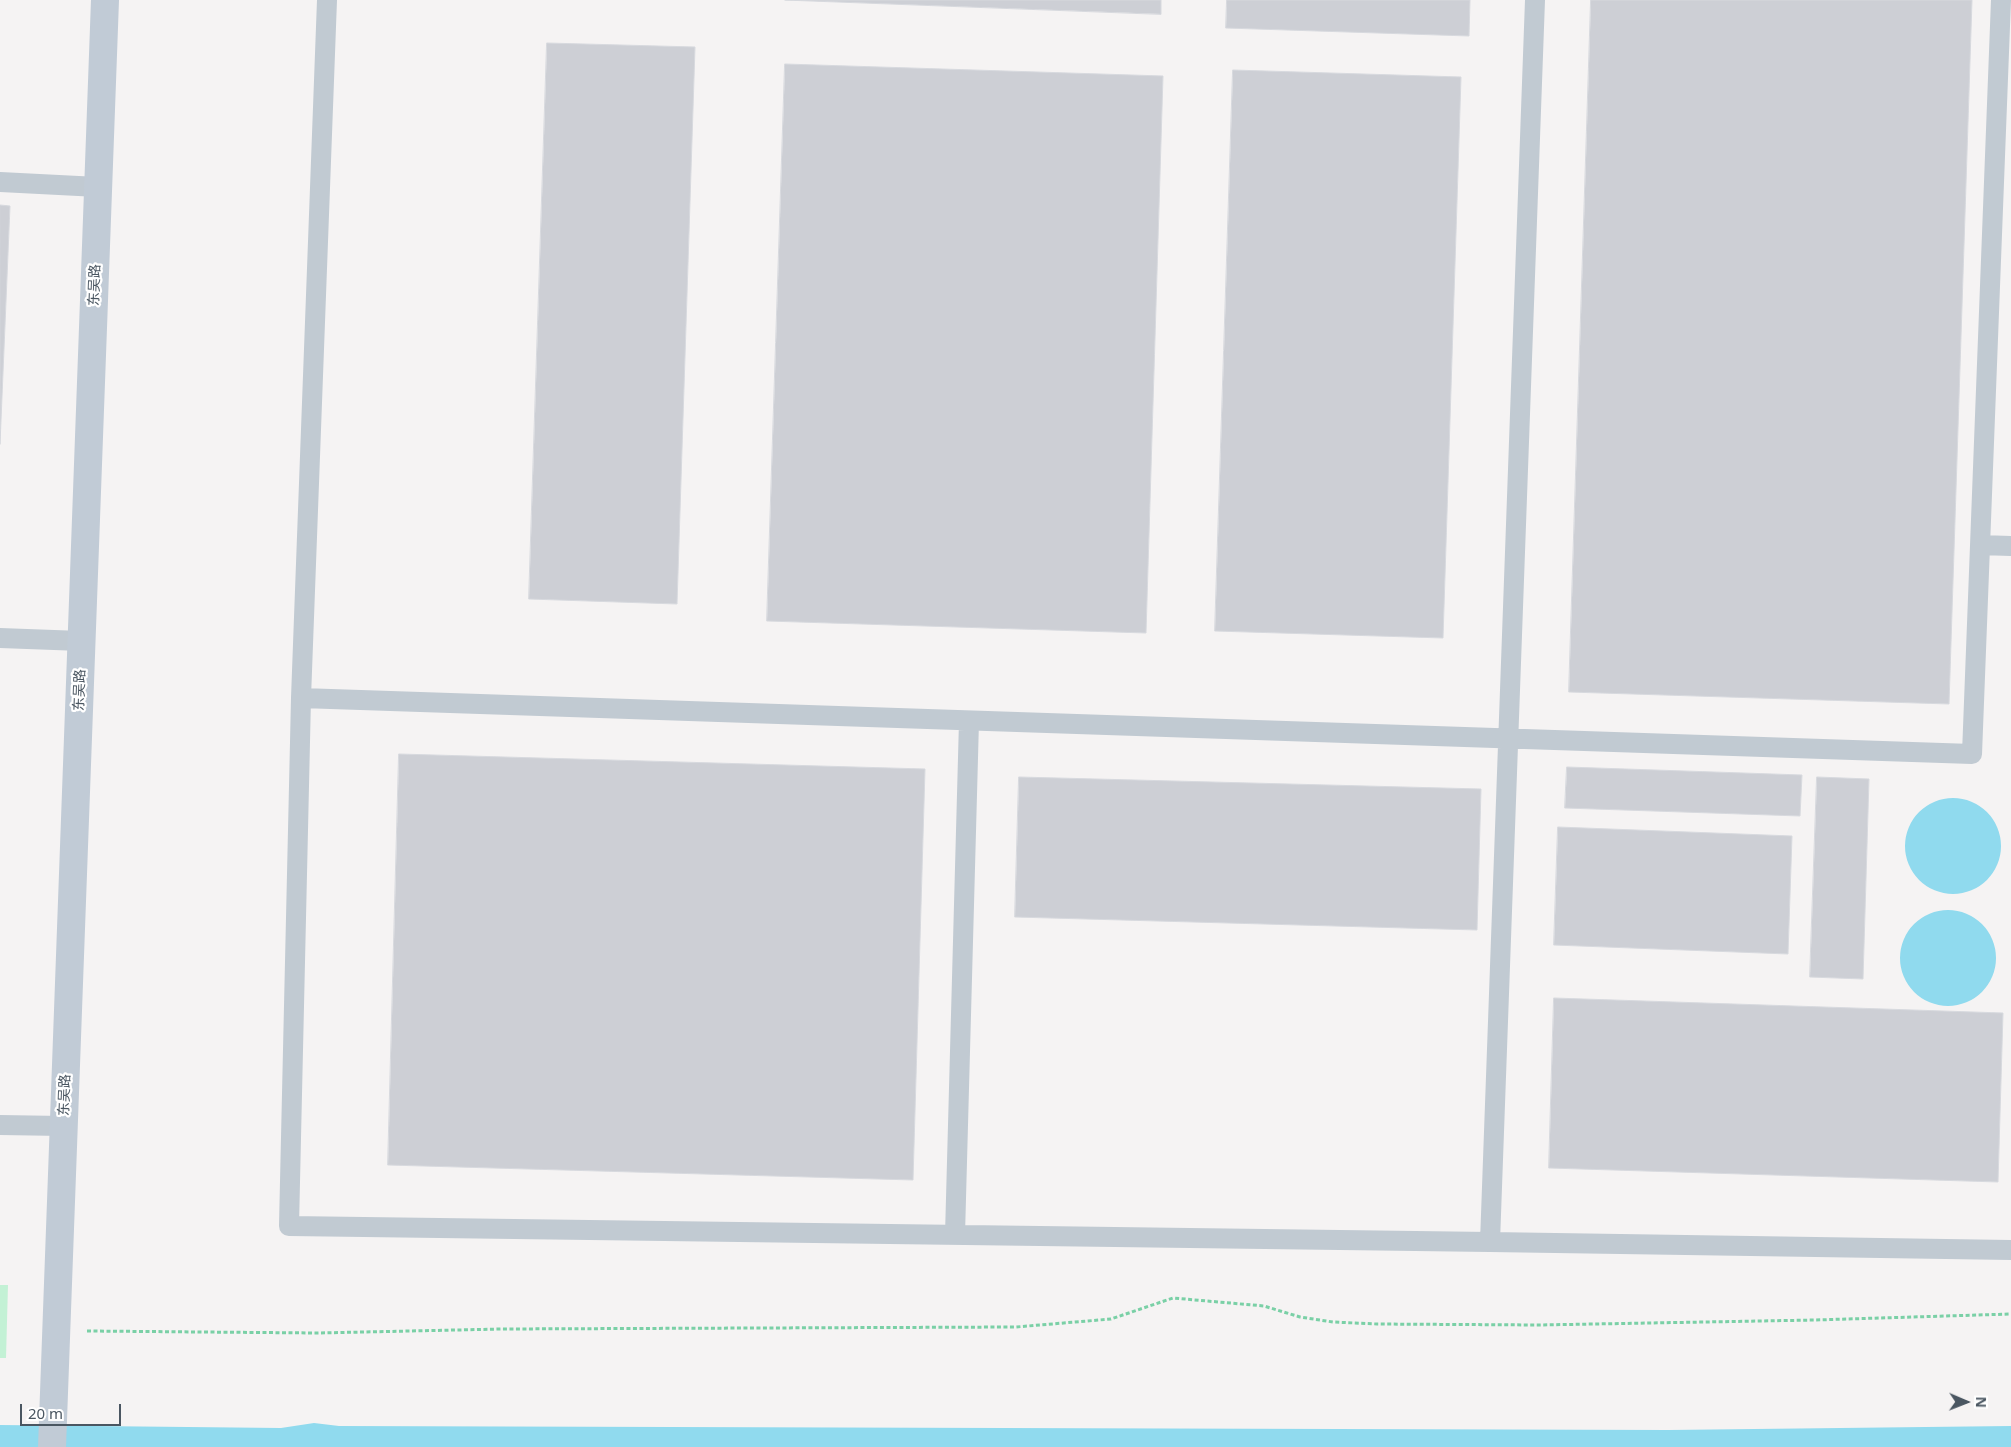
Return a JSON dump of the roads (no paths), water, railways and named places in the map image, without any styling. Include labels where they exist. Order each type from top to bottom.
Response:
[{"type":"street","name":"东吴路","points":[[52,1447],[105,0]]},
{"type":"lane","points":[[327,0],[302,698],[290,1226],[2011,1250]]},
{"type":"lane","points":[[1490,1242],[1535,0]]},
{"type":"lane","points":[[302,698],[1972,754],[2001,0]]},
{"type":"lane","points":[[0,182],[98,187]]},
{"type":"lane","points":[[1980,545],[2011,546]]},
{"type":"lane","points":[[0,638],[82,641]]},
{"type":"lane","points":[[954,1235],[968,721]]},
{"type":"lane","points":[[0,1125],[64,1126]]},
{"type":"water","points":[[1953,798],[1971,802],[1987,812],[1997,828],[2001,846],[1997,864],[1987,880],[1971,890],[1953,894],[1935,890],[1919,880],[1909,864],[1905,846],[1909,828],[1919,812],[1935,802]]},
{"type":"water","points":[[1948,910],[1966,914],[1982,924],[1992,940],[1996,958],[1992,976],[1982,992],[1966,1002],[1948,1006],[1930,1002],[1914,992],[1904,976],[1900,958],[1904,940],[1914,924],[1930,914]]},
{"type":"water","points":[[314,1423],[339,1426],[1669,1430],[2011,1426],[2011,1447],[0,1447],[0,1425],[281,1428]]}]
